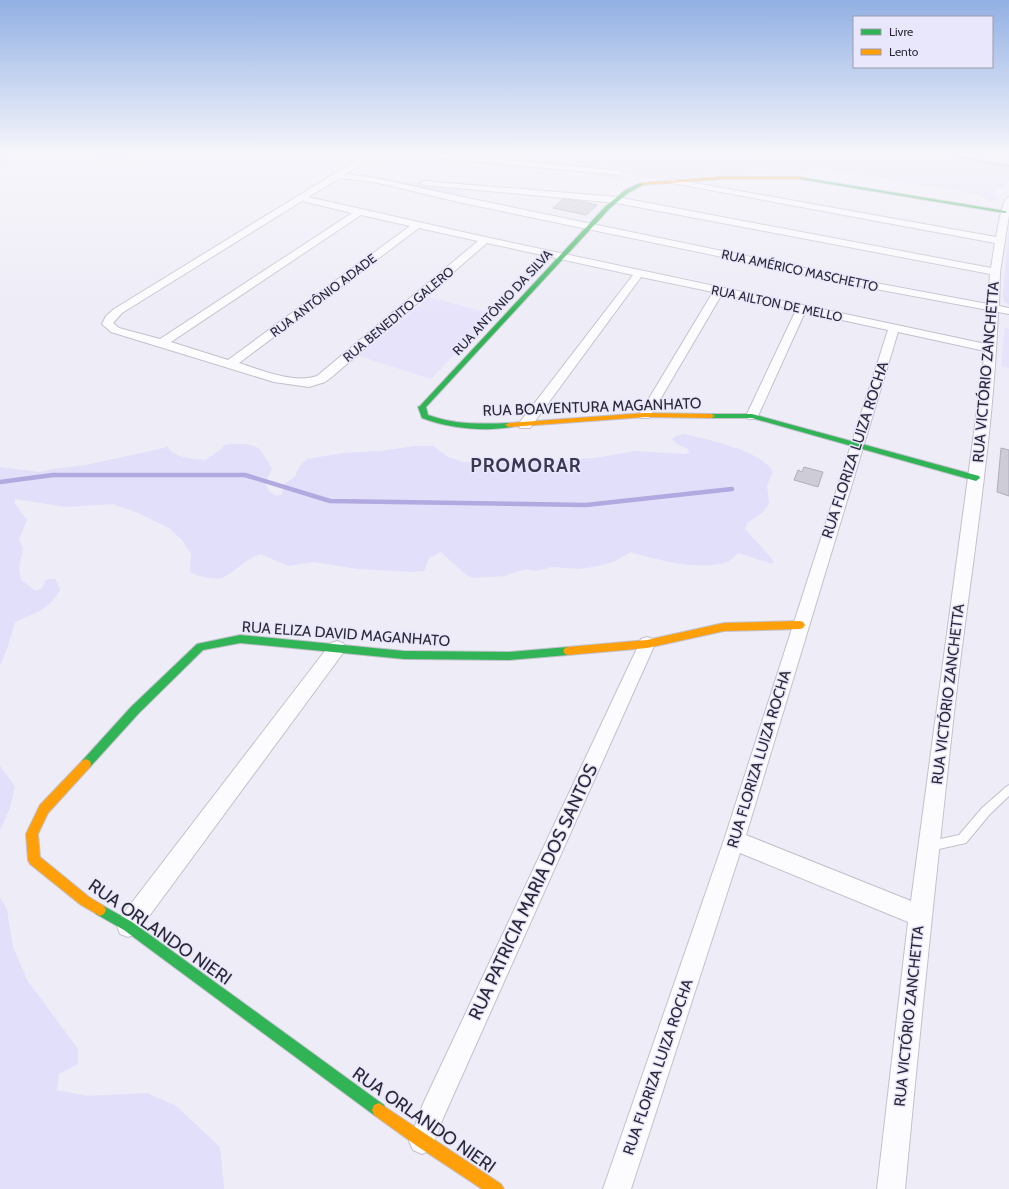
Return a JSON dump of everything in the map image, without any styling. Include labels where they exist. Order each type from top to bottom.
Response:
[{"type":"street","points":[[229,365],[162,343],[115,330],[107,324],[110,318],[118,311],[283,208]]},
{"type":"street","name":"RUA AILTON DE MELLO","points":[[344,208],[639,274],[991,349]]},
{"type":"street","name":"RUA AMÉRICO MASCHETTO","points":[[504,208],[881,287],[1001,309]]},
{"type":"street","name":"RUA ANTÔNIO DA SILVA","points":[[440,423],[426,416],[422,407],[590,226],[608,208]]},
{"type":"street","points":[[662,208],[995,272]]},
{"type":"street","points":[[826,208],[1000,241]]},
{"type":"street","name":"RUA VICTÓRIO ZANCHETTA","points":[[891,1189],[920,916],[930,846],[946,704],[976,478],[991,349],[1001,309],[995,272],[1007,208]]},
{"type":"street","points":[[162,343],[359,212]]},
{"type":"street","name":"RUA ANTÔNIO ADADE","points":[[229,365],[417,225]]},
{"type":"street","name":"RUA BENEDITO GALERO","points":[[229,365],[274,378],[309,383],[321,379],[330,373],[485,240]]},
{"type":"street","points":[[525,425],[639,274]]},
{"type":"street","points":[[645,415],[719,290]]},
{"type":"street","points":[[752,416],[802,308]]},
{"type":"street","name":"RUA FLORIZA LUIZA ROCHA","points":[[617,1189],[734,840],[856,445],[894,328]]},
{"type":"street","name":"RUA BOAVENTURA MAGANHATO","points":[[440,423],[460,426],[525,425],[645,415],[752,416],[976,478]]},
{"type":"street","name":"RUA ELIZA DAVID MAGANHATO","points":[[200,647],[240,639],[404,655],[509,656],[647,644],[724,627],[800,625]]},
{"type":"street","name":"RUA PATRICIA MARIA DOS SANTOS","points":[[422,1141],[432,1113],[647,644]]},
{"type":"street","name":"RUA ORLANDO NIERI","points":[[200,647],[135,710],[44,809],[32,834],[34,860],[85,901],[128,926],[422,1141],[496,1189]]},
{"type":"street","points":[[128,926],[337,648]]},
{"type":"street","points":[[734,840],[920,916]]},
{"type":"lane","points":[[930,846],[962,839],[986,811],[1009,790]]},
{"type":"shaded area","points":[[1009,225],[1009,305],[1004,301],[1003,296]]},
{"type":"shaded area","points":[[429,297],[494,314],[431,379],[359,356]]},
{"type":"shaded area","points":[[1005,328],[1009,329],[1009,368],[1001,366]]},
{"type":"shaded area","points":[[685,434],[720,443],[746,452],[767,464],[773,472],[767,485],[769,504],[762,513],[747,523],[745,529],[773,560],[773,564],[738,553],[729,561],[719,564],[694,565],[680,564],[631,552],[613,562],[594,567],[578,569],[552,567],[536,571],[526,569],[504,576],[474,578],[466,575],[441,552],[429,558],[424,571],[413,572],[358,569],[313,562],[288,566],[261,554],[250,559],[224,577],[212,578],[190,572],[191,554],[182,540],[169,528],[138,513],[112,504],[66,507],[15,499],[15,504],[27,520],[19,539],[23,549],[19,568],[21,580],[36,591],[42,588],[46,580],[55,579],[60,589],[57,596],[47,606],[15,622],[0,666],[0,467],[39,472],[86,465],[164,448],[167,446],[174,453],[179,455],[205,460],[223,448],[224,445],[247,444],[259,449],[272,468],[265,484],[270,492],[277,496],[282,494],[284,484],[295,477],[299,467],[307,459],[343,453],[380,451],[416,446],[433,446],[448,457],[462,462],[518,463],[594,458],[636,451],[685,454],[689,453],[688,449],[677,444],[672,439],[676,436]]},
{"type":"shaded area","points":[[0,766],[15,786],[10,808],[0,830]]},
{"type":"shaded area","points":[[0,897],[7,910],[13,947],[27,980],[78,1049],[78,1064],[59,1074],[57,1090],[88,1096],[147,1093],[176,1106],[220,1147],[224,1189],[0,1189]]},
{"type":"building","points":[[555,208],[593,208],[586,215]]},
{"type":"building","points":[[1001,448],[1009,450],[1009,496],[997,492]]},
{"type":"building","points":[[804,467],[823,472],[818,487],[794,480],[798,470],[802,472]]},
{"type":"waterway","points":[[0,482],[53,475],[245,475],[330,501],[586,505],[732,489]]},
{"type":"traffic: fast","points":[[509,425],[466,426],[446,423],[425,416],[422,407],[607,208]]},
{"type":"traffic: fast","points":[[984,208],[1005,212]]},
{"type":"traffic: fast","points":[[711,416],[752,416],[976,478]]},
{"type":"traffic: fast","points":[[86,764],[135,710],[200,647],[240,639],[404,655],[509,656],[568,651]]},
{"type":"traffic: fast","points":[[100,910],[128,926],[379,1110]]},
{"type":"traffic: slow","points":[[509,425],[645,415],[711,416]]},
{"type":"traffic: slow","points":[[568,651],[647,644],[724,627],[800,625]]},
{"type":"traffic: slow","points":[[86,764],[44,809],[32,834],[34,860],[85,901],[100,910]]},
{"type":"traffic: slow","points":[[379,1110],[422,1141],[496,1189]]},
{"type":"district","name":"PROMORAR","points":[[526,465]]}]
